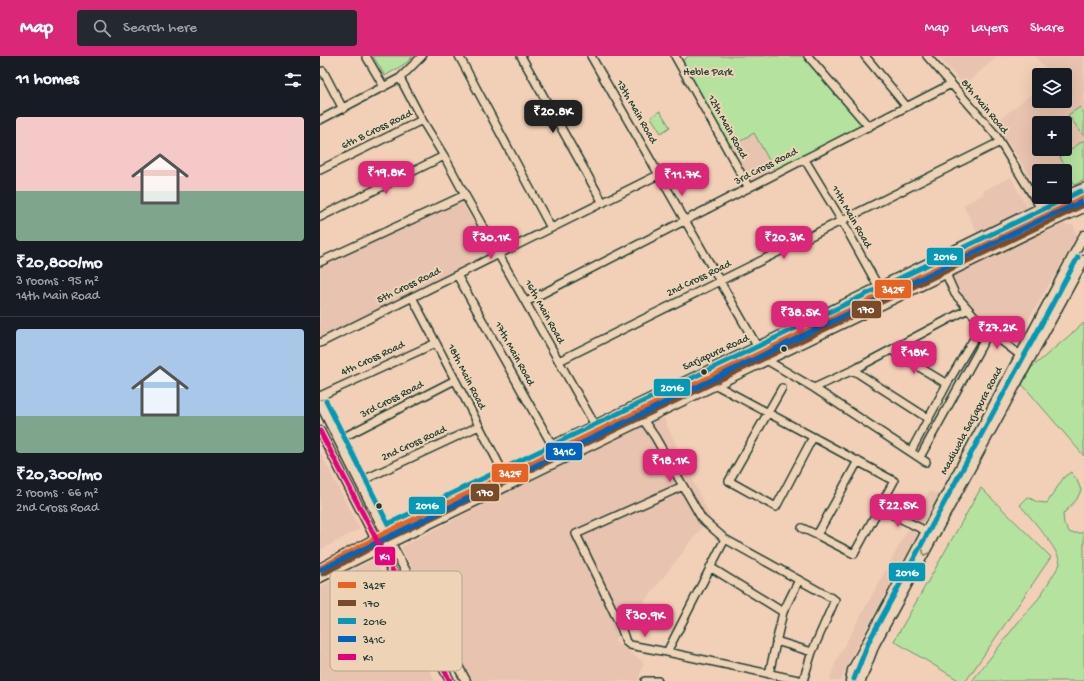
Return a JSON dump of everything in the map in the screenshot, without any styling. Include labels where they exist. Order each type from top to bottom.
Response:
[{"type":"main road","name":"Sarjapura Road","points":[[320,568],[385,533],[1084,197]]},
{"type":"main road","points":[[334,571],[390,542],[1084,208]]},
{"type":"main road","name":"Madiwala Sarjapura Road","points":[[850,681],[852,670],[1084,235]]},
{"type":"main road","name":"Madiwala Sarjapura Road","points":[[861,681],[875,644],[1084,260]]},
{"type":"main road","points":[[930,271],[934,280]]},
{"type":"main road","points":[[320,404],[406,571]]},
{"type":"main road","points":[[320,431],[392,571]]},
{"type":"main road","points":[[320,578],[330,573]]},
{"type":"main road","points":[[898,583],[907,586]]},
{"type":"main road","points":[[445,671],[450,681]]},
{"type":"main road","points":[[461,671],[466,681]]},
{"type":"street","points":[[366,56],[384,87]]},
{"type":"street","points":[[320,120],[400,78],[422,56]]},
{"type":"street","points":[[459,56],[551,228]]},
{"type":"street","points":[[521,56],[603,203]]},
{"type":"street","name":"13th Main Road","points":[[591,56],[757,346]]},
{"type":"street","name":"12th Main Road","points":[[675,56],[749,188]]},
{"type":"street","points":[[808,56],[869,127]]},
{"type":"street","points":[[865,56],[907,107]]},
{"type":"street","name":"8th Main Road","points":[[927,56],[995,134],[1044,216]]},
{"type":"street","points":[[321,69],[342,109]]},
{"type":"street","name":"16th Main Road","points":[[400,78],[422,120],[444,156],[465,196],[599,431]]},
{"type":"street","name":"3rd Cross Road","points":[[526,302],[951,84]]},
{"type":"street","name":"6th B Cross Road","points":[[320,170],[422,120]]},
{"type":"street","name":"2nd Cross Road","points":[[558,360],[1000,142]]},
{"type":"street","points":[[320,216],[444,156]]},
{"type":"street","name":"11th Main Road","points":[[805,160],[842,221],[878,286]]},
{"type":"street","name":"5th Cross Road","points":[[320,343],[658,175]]},
{"type":"street","points":[[1072,192],[1084,187]]},
{"type":"street","points":[[320,262],[465,196]]},
{"type":"street","name":"Sarjapura Road","points":[[552,445],[594,423],[757,346],[1046,204]]},
{"type":"street","points":[[946,274],[955,294],[982,325],[1020,355]]},
{"type":"street","name":"17th Main Road","points":[[457,275],[552,445]]},
{"type":"street","name":"18th Main Road","points":[[412,297],[505,476]]},
{"type":"street","points":[[814,388],[853,370],[968,309]]},
{"type":"street","points":[[910,451],[982,325]]},
{"type":"street","points":[[920,457],[989,332]]},
{"type":"street","name":"4th Cross Road","points":[[320,396],[436,343]]},
{"type":"street","points":[[891,350],[947,384]]},
{"type":"street","points":[[764,352],[768,361],[814,388],[926,462]]},
{"type":"street","points":[[853,370],[929,419]]},
{"type":"street","name":"3rd Cross Road","points":[[338,440],[455,380]]},
{"type":"street","points":[[716,385],[767,414],[894,480],[854,554],[802,528]]},
{"type":"street","points":[[782,388],[729,481],[776,507],[813,437]]},
{"type":"street","points":[[644,421],[655,437],[702,519],[724,539],[835,600],[812,652],[803,681],[630,645],[626,642],[621,627],[576,534],[683,486]]},
{"type":"street","name":"2nd Cross Road","points":[[359,482],[479,426]]},
{"type":"street","points":[[817,535],[858,461]]},
{"type":"street","points":[[879,508],[926,531]]},
{"type":"street","points":[[667,652],[724,539]]},
{"type":"street","points":[[710,567],[783,612]]},
{"type":"street","points":[[768,674],[783,612],[799,580]]},
{"type":"street","points":[[776,641],[812,652]]},
{"type":"street","points":[[645,681],[658,681]]},
{"type":"shaded area","points":[[937,56],[998,56],[964,85]]},
{"type":"shaded area","points":[[1035,56],[1084,56],[1084,180],[1072,186],[1072,164],[1032,164],[1032,178],[995,123],[1032,94],[1032,108],[1072,108],[1072,68],[1045,68]]},
{"type":"shaded area","points":[[754,133],[775,171],[751,184],[730,147]]},
{"type":"shaded area","points":[[1011,177],[1027,209],[978,234],[963,205],[984,194],[983,191]]},
{"type":"shaded area","points":[[461,201],[493,255],[320,337],[320,268]]},
{"type":"shaded area","points":[[1055,224],[1074,225],[1077,237],[1008,354],[978,329],[953,297],[943,278]]},
{"type":"shaded area","points":[[663,417],[710,517],[614,641],[644,662],[638,681],[472,681],[462,662],[462,571],[414,571],[401,547],[500,496]]},
{"type":"shaded area","points":[[320,452],[360,529],[320,550]]},
{"type":"shaded area","points":[[929,491],[939,494],[850,659],[841,681],[830,681],[837,659]]},
{"type":"shaded area","points":[[375,559],[381,571],[351,571]]},
{"type":"shaded area","points":[[330,582],[330,671],[430,671],[435,681],[320,681],[320,587]]},
{"type":"green space","points":[[373,56],[413,56],[406,63],[385,76]]},
{"type":"green space","name":"Heble Park","points":[[688,56],[807,56],[865,125],[775,171],[754,133],[730,147],[681,63]]},
{"type":"green space","points":[[1080,107],[1084,113],[1084,135],[1072,120],[1072,116],[1068,115]]},
{"type":"green space","points":[[660,111],[670,127],[661,133],[651,117]]},
{"type":"green space","points":[[1084,140],[1084,180],[1075,185],[1072,179],[1072,164],[1064,164],[1060,157],[1072,156],[1072,148]]},
{"type":"green space","points":[[1084,323],[1084,456],[1022,384],[1030,369]]},
{"type":"green space","points":[[1071,472],[1077,480],[1081,490],[1077,499],[1063,514],[1064,524],[1070,533],[1084,532],[1084,681],[972,681],[1039,598],[1060,564],[1059,558],[1050,542],[1020,505],[1028,497],[1037,502],[1047,503],[1064,477]]},
{"type":"green space","points":[[981,488],[1051,557],[966,681],[960,681],[894,641]]},
{"type":"transit line","name":"201G","points":[[326,401],[388,524],[1081,191]]},
{"type":"transit line","name":"342F","points":[[320,568],[385,533],[1084,197]]},
{"type":"transit line","name":"341C","points":[[320,570],[1043,219],[1081,202]]},
{"type":"transit line","name":"170","points":[[323,574],[388,539],[1084,205]]},
{"type":"transit line","name":"201G","points":[[854,679],[869,641],[1078,257]]},
{"type":"transit line","name":"K1","points":[[320,431],[393,571]]},
{"type":"transit line","name":"K1","points":[[445,671],[450,681]]}]
